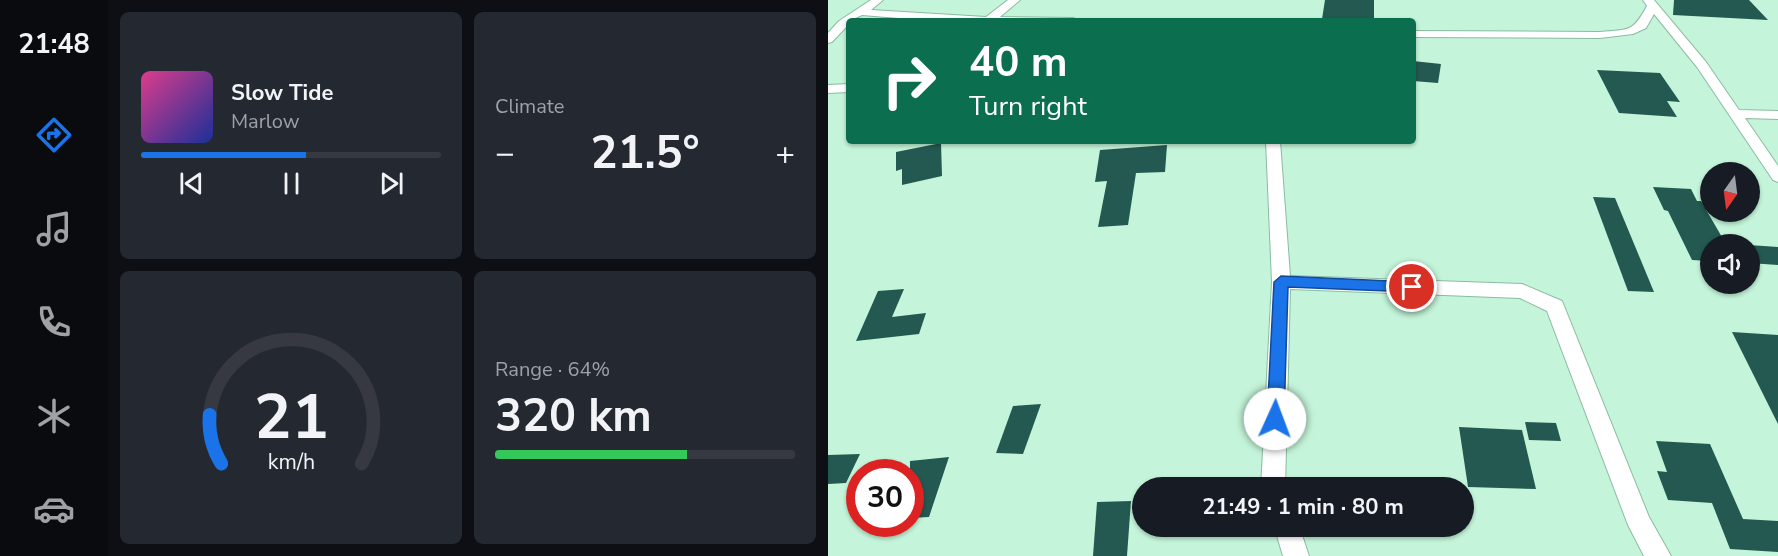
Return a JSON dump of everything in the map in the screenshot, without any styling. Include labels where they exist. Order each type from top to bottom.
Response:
[{"type":"street","points":[[850,18],[878,0]]},
{"type":"street","points":[[992,18],[1015,0]]},
{"type":"street","points":[[1416,34],[1600,35],[1629,32],[1642,26],[1650,4],[1702,65],[1778,177]]},
{"type":"street","points":[[859,12],[956,18]]},
{"type":"street","points":[[828,40],[846,21]]},
{"type":"street","points":[[828,89],[846,88]]},
{"type":"street","points":[[1734,114],[1778,115]]},
{"type":"street","points":[[1272,144],[1281,282],[1273,477]]},
{"type":"street","points":[[1281,282],[1522,291],[1555,306],[1640,525],[1658,556]]},
{"type":"street","points":[[1290,537],[1296,556]]},
{"type":"building","points":[[1325,0],[1374,0],[1374,18],[1322,18]]},
{"type":"building","points":[[1674,0],[1749,0],[1768,20],[1673,15]]},
{"type":"building","points":[[1416,61],[1441,64],[1438,83],[1416,81]]},
{"type":"building","points":[[1597,70],[1660,73],[1680,102],[1667,101],[1677,117],[1619,113]]},
{"type":"building","points":[[941,144],[942,176],[902,185],[902,169],[896,171],[896,152]]},
{"type":"building","points":[[1167,145],[1165,172],[1136,173],[1128,225],[1098,227],[1107,181],[1095,182],[1100,150]]},
{"type":"building","points":[[1653,187],[1691,189],[1697,201],[1700,201],[1700,222],[1713,222],[1720,234],[1700,234],[1700,260],[1692,260],[1668,211],[1664,210]]},
{"type":"building","points":[[1593,197],[1615,198],[1654,292],[1628,291]]},
{"type":"building","points":[[1760,246],[1778,247],[1778,265],[1760,264]]},
{"type":"building","points":[[904,289],[892,317],[926,313],[919,334],[856,341],[878,291]]},
{"type":"building","points":[[1732,332],[1778,335],[1778,424]]},
{"type":"building","points":[[1041,404],[1023,454],[996,453],[1013,406]]},
{"type":"building","points":[[1525,422],[1556,423],[1561,441],[1529,440]]},
{"type":"building","points":[[1459,427],[1522,430],[1536,489],[1474,487],[1474,477],[1466,477]]},
{"type":"building","points":[[1656,441],[1710,444],[1743,519],[1778,521],[1778,552],[1730,549],[1712,503],[1668,500],[1657,471],[1667,472]]},
{"type":"building","points":[[860,454],[858,459],[846,459],[846,483],[828,484],[828,455]]},
{"type":"building","points":[[949,457],[929,517],[924,517],[924,460]]},
{"type":"building","points":[[1131,501],[1127,556],[1093,556],[1097,502]]},
{"type":"route","points":[[1275,419],[1281,282],[1412,287]]}]
